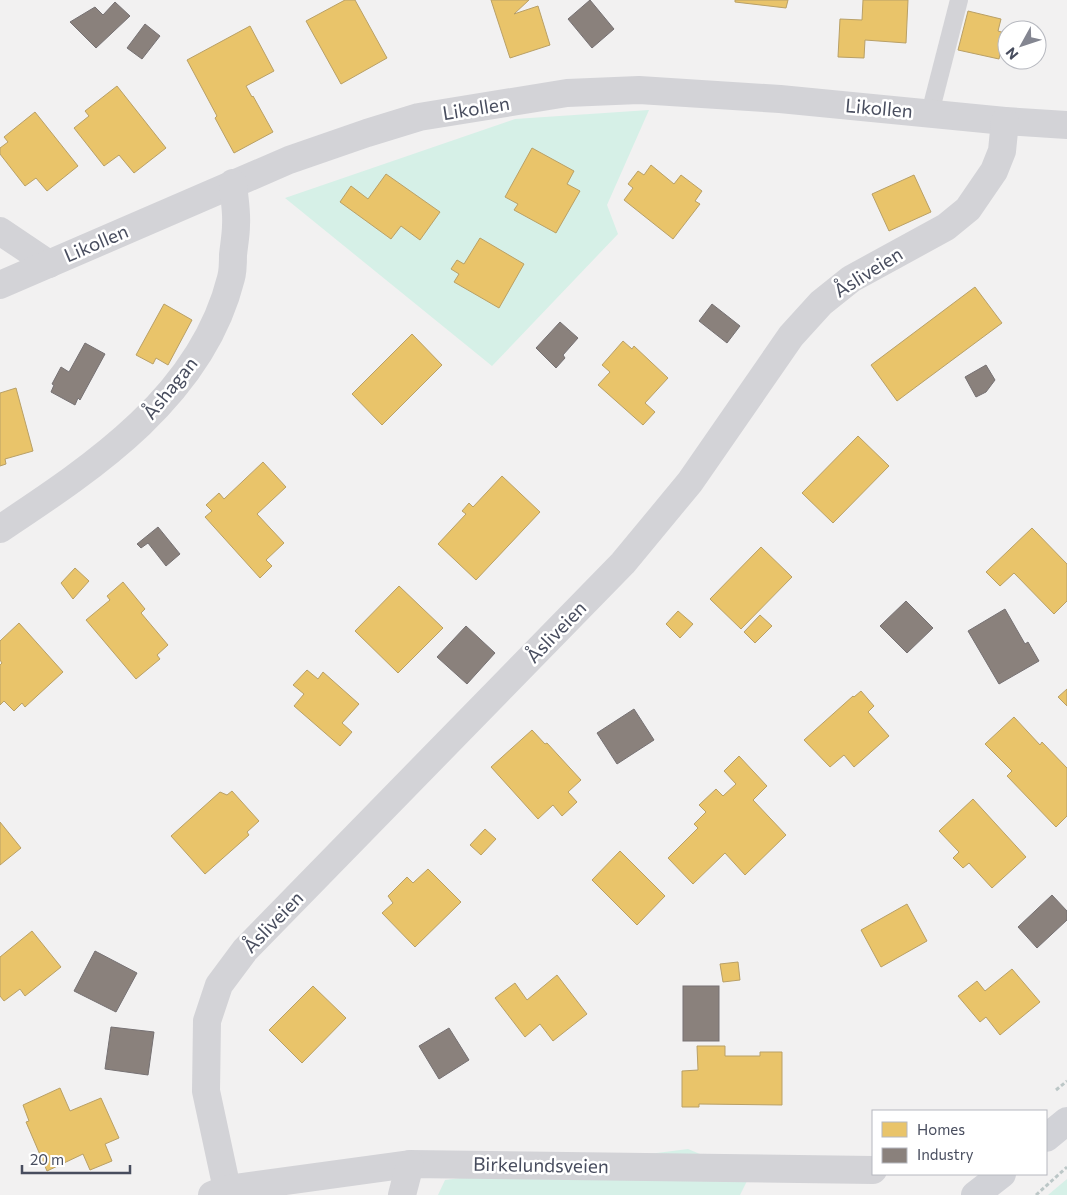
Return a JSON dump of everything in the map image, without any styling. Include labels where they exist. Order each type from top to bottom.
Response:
[{"type":"main road","points":[[1047,1137],[1067,1121]]},
{"type":"main road","points":[[975,1195],[1001,1175]]},
{"type":"street","name":"Likollen","points":[[0,285],[233,183],[289,160],[367,133],[419,117],[567,93],[639,90],[780,99],[1005,121],[1067,125]]},
{"type":"street","name":"Åsliveien","points":[[220,1192],[206,1091],[207,1021],[220,985],[245,950],[623,563],[690,482],[791,336],[821,303],[851,279],[946,227],[968,209],[994,171],[1002,151],[1005,121]]},
{"type":"street","name":"Åshagan","points":[[0,529],[44,500],[115,448],[152,412],[190,368],[215,325],[231,277],[236,224],[233,183]]},
{"type":"street","name":"Likollen","points":[[0,231],[49,264]]},
{"type":"street","name":"Birkelundsveien","points":[[220,1192],[410,1164],[872,1170]]},
{"type":"street","points":[[402,1195],[410,1164]]},
{"type":"lane","name":"Likollen","points":[[930,113],[960,0]]},
{"type":"path","points":[[1036,1195],[1067,1167]]},
{"type":"green space","points":[[649,110],[607,205],[618,234],[492,366],[285,198],[515,119]]},
{"type":"green space","points":[[688,1149],[750,1175],[740,1195],[438,1195],[445,1180]]},
{"type":"green space","points":[[1067,1179],[1067,1195],[1048,1195]]},
{"type":"building: Homes","points":[[345,0],[355,0],[387,58],[341,84],[306,21]]},
{"type":"building: Homes","points":[[491,0],[529,0],[514,14],[538,6],[550,45],[510,58]]},
{"type":"building: Homes","points":[[735,0],[788,0],[786,8],[735,2]]},
{"type":"building: Homes","points":[[863,0],[908,0],[906,43],[865,40],[864,58],[838,57],[840,19],[862,20]]},
{"type":"building: Homes","points":[[968,11],[1001,19],[997,20],[997,59],[958,50]]},
{"type":"building: Homes","points":[[250,26],[274,71],[246,86],[273,132],[234,153],[215,118],[217,116],[187,60]]},
{"type":"building: Homes","points":[[117,86],[166,148],[134,173],[119,155],[104,166],[74,128],[89,116],[85,111]]},
{"type":"building: Homes","points":[[35,112],[78,166],[47,191],[36,178],[25,186],[0,154],[0,148],[8,142],[4,137]]},
{"type":"building: Homes","points":[[532,148],[574,171],[567,184],[580,191],[556,233],[514,210],[518,204],[505,197]]},
{"type":"building: Homes","points":[[651,165],[674,184],[681,175],[702,191],[695,201],[700,204],[673,239],[624,200],[633,188],[628,184],[638,171],[644,175]]},
{"type":"building: Homes","points":[[386,174],[440,212],[420,240],[401,226],[391,239],[340,202],[351,186],[368,199]]},
{"type":"building: Homes","points":[[914,175],[931,212],[889,231],[872,194]]},
{"type":"building: Homes","points":[[480,238],[524,264],[499,308],[454,282],[459,274],[451,269],[457,260],[464,264]]},
{"type":"building: Homes","points":[[975,287],[1002,323],[897,401],[871,365]]},
{"type":"building: Homes","points":[[164,304],[192,320],[168,365],[156,358],[153,364],[136,355]]},
{"type":"building: Homes","points":[[412,334],[442,365],[382,425],[352,394]]},
{"type":"building: Homes","points":[[623,341],[632,349],[634,346],[668,378],[645,403],[655,412],[643,425],[598,385],[610,372],[602,365]]},
{"type":"building: Homes","points":[[16,388],[33,451],[5,459],[6,464],[0,466],[0,393]]},
{"type":"building: Homes","points":[[858,436],[889,466],[833,523],[802,493]]},
{"type":"building: Homes","points":[[263,462],[286,487],[257,514],[284,543],[266,560],[272,566],[260,578],[205,517],[212,511],[206,505],[219,493],[224,499]]},
{"type":"building: Homes","points":[[502,476],[540,512],[476,580],[438,544],[466,514],[462,511],[469,503],[473,507]]},
{"type":"building: Homes","points":[[1032,528],[1067,564],[1067,601],[1054,614],[1014,573],[1000,586],[986,572]]},
{"type":"building: Homes","points":[[761,547],[792,577],[741,629],[710,599]]},
{"type":"building: Homes","points":[[75,568],[89,581],[73,599],[61,583]]},
{"type":"building: Homes","points":[[123,582],[145,609],[141,613],[168,645],[157,655],[160,659],[136,679],[86,620],[110,600],[107,596]]},
{"type":"building: Homes","points":[[399,586],[443,628],[398,673],[355,631]]},
{"type":"building: Homes","points":[[678,611],[693,624],[680,638],[666,624]]},
{"type":"building: Homes","points":[[760,615],[772,626],[755,643],[744,632]]},
{"type":"building: Homes","points":[[19,623],[63,672],[25,707],[22,703],[14,711],[4,701],[0,705],[0,665],[2,663],[0,660],[0,641]]},
{"type":"building: Homes","points":[[307,670],[318,679],[323,672],[359,704],[342,723],[352,732],[340,746],[294,706],[304,694],[293,685]]},
{"type":"building: Homes","points":[[1067,689],[1067,706],[1058,697]]},
{"type":"building: Homes","points":[[861,691],[874,706],[868,712],[889,736],[854,767],[844,755],[830,767],[804,740]]},
{"type":"building: Homes","points":[[1014,717],[1040,745],[1042,742],[1067,768],[1067,816],[1056,827],[1007,776],[1012,771],[985,744]]},
{"type":"building: Homes","points":[[532,730],[545,744],[547,743],[581,780],[568,792],[577,802],[562,816],[553,805],[538,819],[491,767]]},
{"type":"building: Homes","points":[[739,756],[767,786],[753,800],[786,835],[745,875],[725,853],[693,884],[668,858],[698,828],[694,824],[706,812],[699,805],[716,789],[723,796],[736,784],[724,771]]},
{"type":"building: Homes","points":[[232,791],[259,821],[247,832],[249,835],[205,874],[171,836],[220,792],[227,795]]},
{"type":"building: Homes","points":[[973,799],[1026,857],[992,888],[969,863],[963,868],[953,858],[959,852],[939,831]]},
{"type":"building: Homes","points":[[0,822],[21,848],[0,865]]},
{"type":"building: Homes","points":[[485,829],[496,839],[481,855],[470,845]]},
{"type":"building: Homes","points":[[620,851],[665,896],[637,925],[592,880]]},
{"type":"building: Homes","points":[[428,869],[461,902],[415,947],[382,913],[393,903],[388,896],[407,877],[413,883]]},
{"type":"building: Homes","points":[[907,904],[927,941],[881,967],[861,930]]},
{"type":"building: Homes","points":[[32,931],[61,967],[25,996],[20,989],[4,1001],[0,996],[0,957]]},
{"type":"building: Homes","points":[[738,962],[740,980],[723,982],[720,964]]},
{"type":"building: Homes","points":[[1012,969],[1040,1002],[1000,1035],[986,1017],[980,1022],[958,996],[977,981],[985,991]]},
{"type":"building: Homes","points":[[557,975],[587,1014],[553,1041],[540,1024],[525,1037],[495,998],[515,983],[527,1000]]},
{"type":"building: Homes","points":[[313,986],[346,1018],[302,1063],[269,1030]]},
{"type":"building: Homes","points":[[697,1046],[725,1046],[725,1056],[760,1056],[760,1052],[782,1052],[782,1105],[699,1104],[699,1107],[682,1107],[682,1071],[698,1070]]},
{"type":"building: Homes","points":[[60,1088],[70,1111],[101,1098],[119,1138],[105,1144],[112,1161],[90,1170],[83,1154],[47,1171],[26,1122],[29,1121],[23,1105]]},
{"type":"building: Industry","points":[[590,0],[614,29],[592,48],[568,19]]},
{"type":"building: Industry","points":[[115,2],[130,16],[96,48],[70,22],[95,7],[103,15]]},
{"type":"building: Industry","points":[[145,24],[160,36],[142,59],[127,48]]},
{"type":"building: Industry","points":[[712,304],[740,326],[727,343],[699,321]]},
{"type":"building: Industry","points":[[560,322],[578,338],[563,355],[565,358],[556,368],[536,348]]},
{"type":"building: Industry","points":[[85,343],[105,354],[80,400],[78,398],[75,405],[51,392],[54,385],[52,384],[61,367],[69,372]]},
{"type":"building: Industry","points":[[986,365],[995,380],[986,392],[976,397],[965,377]]},
{"type":"building: Industry","points":[[158,527],[180,554],[166,566],[148,543],[141,548],[137,544]]},
{"type":"building: Industry","points":[[906,601],[933,628],[907,653],[880,626]]},
{"type":"building: Industry","points":[[1005,609],[1025,644],[1028,642],[1039,661],[999,684],[968,631]]},
{"type":"building: Industry","points":[[466,626],[495,653],[467,684],[437,657]]},
{"type":"building: Industry","points":[[634,709],[654,740],[617,764],[597,733]]},
{"type":"building: Industry","points":[[1052,895],[1067,911],[1067,920],[1037,948],[1018,927]]},
{"type":"building: Industry","points":[[95,951],[137,973],[116,1012],[74,991]]},
{"type":"building: Industry","points":[[683,986],[719,986],[719,1041],[683,1041]]},
{"type":"building: Industry","points":[[111,1027],[154,1032],[148,1075],[105,1069]]},
{"type":"building: Industry","points":[[449,1028],[469,1060],[439,1079],[419,1046]]}]
